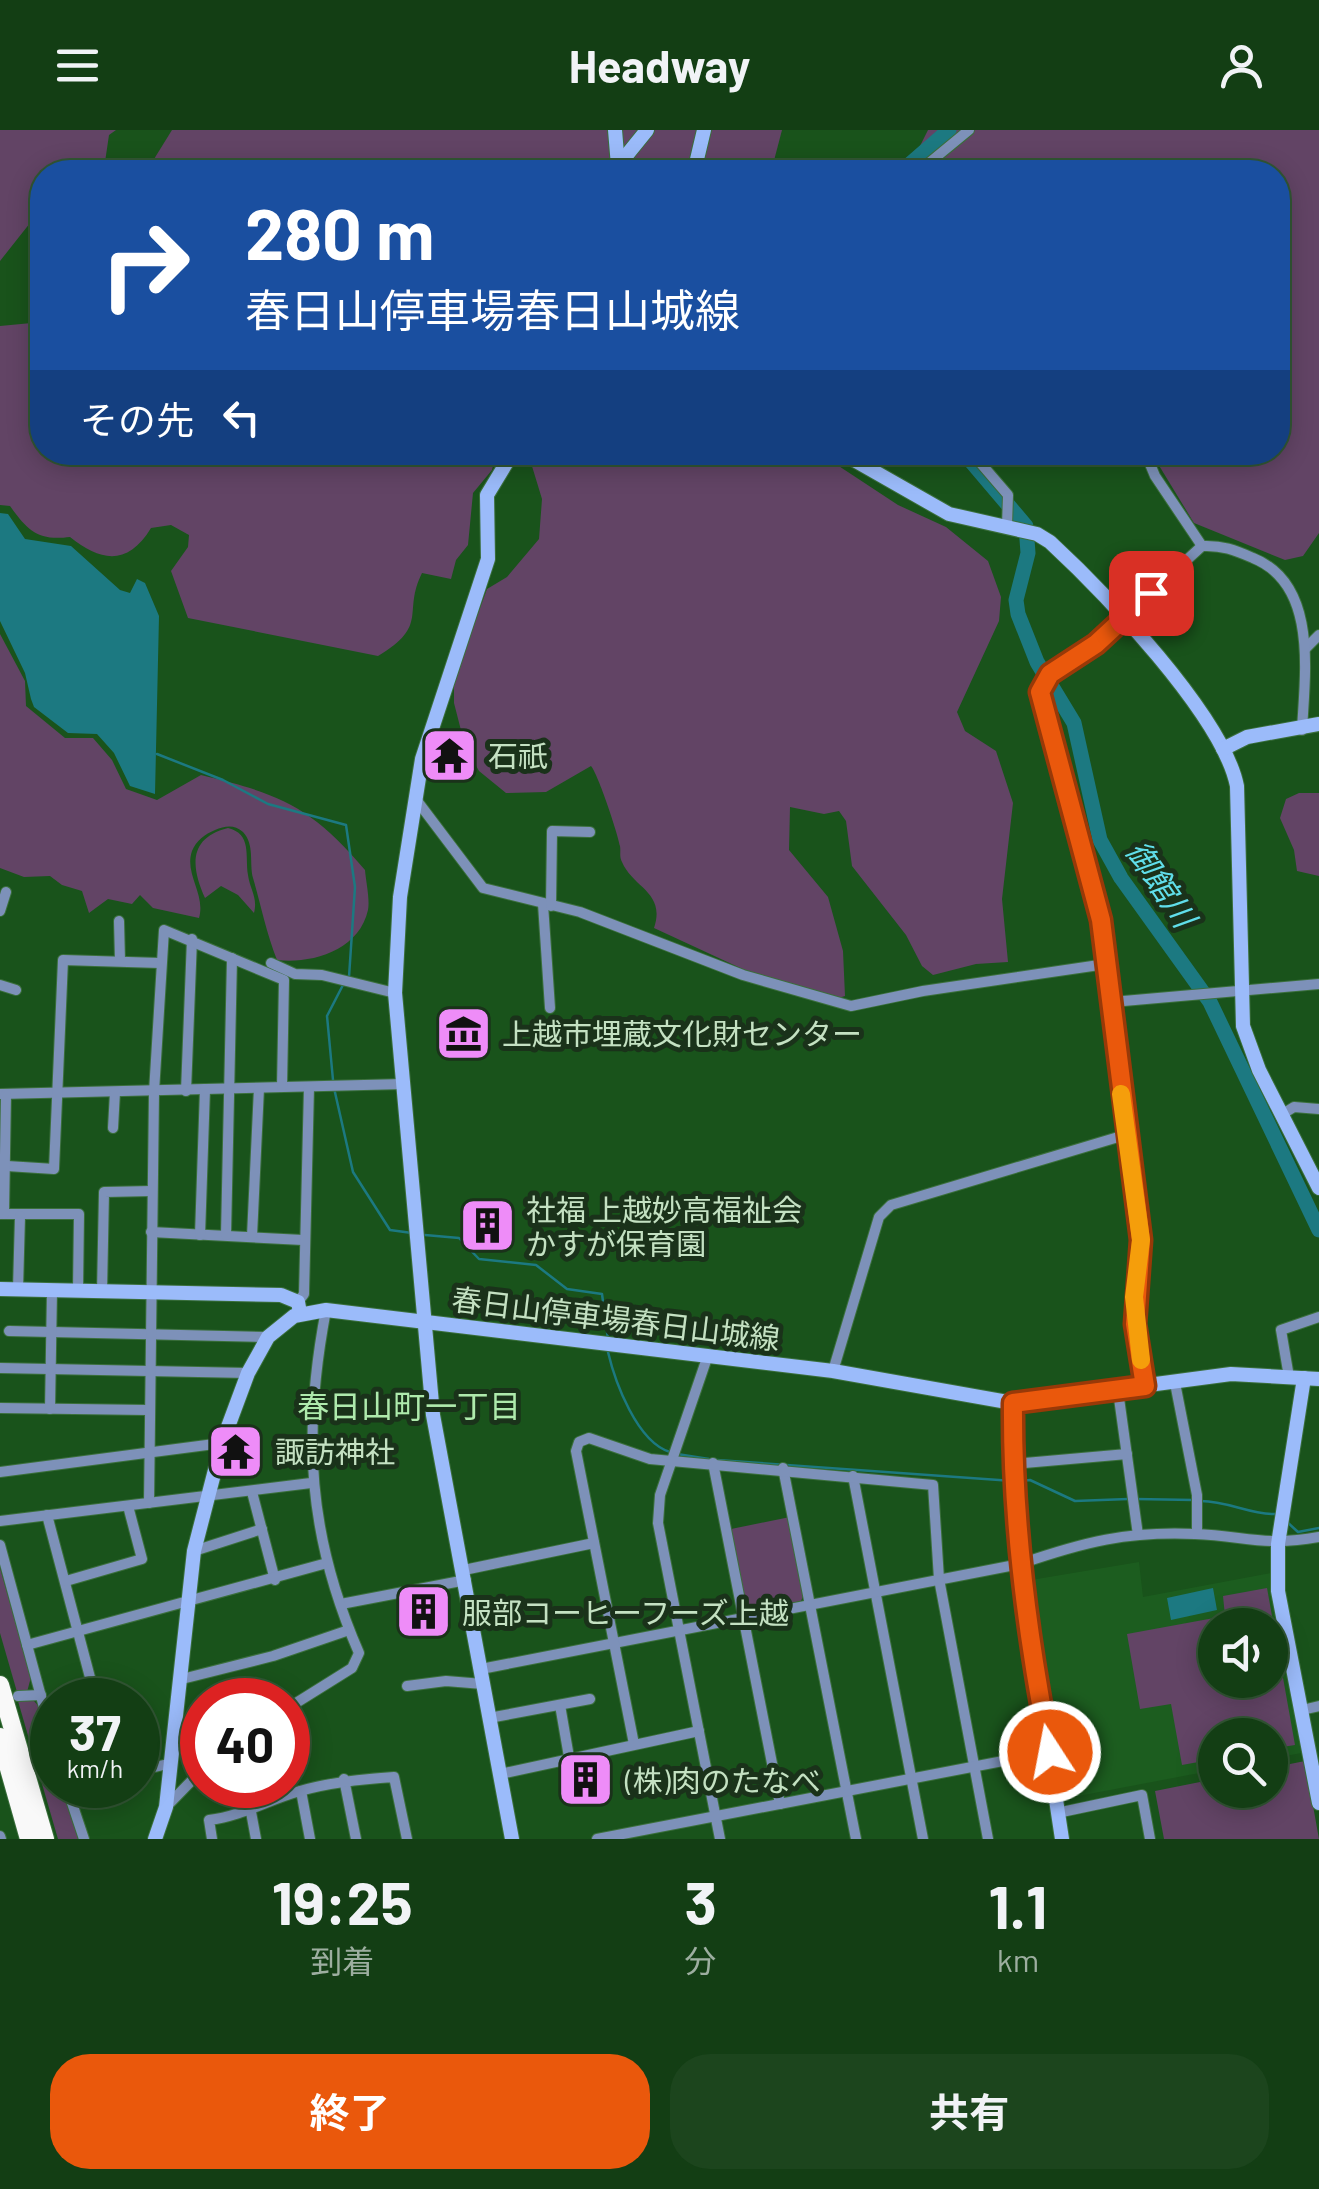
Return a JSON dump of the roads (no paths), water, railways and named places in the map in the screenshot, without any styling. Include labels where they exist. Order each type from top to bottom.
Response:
[{"type":"highway","points":[[0,1685],[44,1839]]},
{"type":"highway","points":[[0,1737],[29,1839]]},
{"type":"street","points":[[615,130],[616,160]]},
{"type":"street","points":[[623,160],[647,130]]},
{"type":"street","points":[[697,160],[704,130]]},
{"type":"street","points":[[933,160],[970,130]]},
{"type":"street","points":[[0,1289],[281,1296],[299,1308],[425,1322],[395,993],[400,897],[422,759],[488,559],[487,495],[505,465]]},
{"type":"street","points":[[863,465],[949,514],[1007,526],[1050,542],[1126,617],[1223,749],[1237,786],[1241,989],[1250,1049],[1319,1188]]},
{"type":"street","points":[[982,465],[1008,496],[1007,526]]},
{"type":"street","points":[[1150,465],[1202,546]]},
{"type":"street","points":[[1145,1386],[1135,1324],[1141,1240],[1101,920],[1042,703],[1046,678],[1126,617],[1202,546],[1223,546],[1276,567],[1298,612],[1306,648],[1302,730]]},
{"type":"street","points":[[1306,648],[1319,634]]},
{"type":"street","points":[[1223,749],[1257,734],[1302,730],[1319,724]]},
{"type":"street","points":[[415,798],[483,888],[640,932],[744,974],[851,1006],[923,991],[1106,964]]},
{"type":"street","points":[[550,1008],[547,905],[552,831],[590,832]]},
{"type":"street","points":[[0,910],[6,892]]},
{"type":"street","points":[[119,921],[120,961]]},
{"type":"street","points":[[149,1503],[154,1092],[164,930],[284,980],[282,1087]]},
{"type":"street","points":[[186,1090],[192,939]]},
{"type":"street","points":[[226,1235],[232,958]]},
{"type":"street","points":[[3,1175],[54,1169],[63,960],[160,963]]},
{"type":"street","points":[[271,962],[295,974],[322,975],[395,993]]},
{"type":"street","points":[[1112,1002],[1319,984]]},
{"type":"street","points":[[0,986],[16,990]]},
{"type":"street","points":[[78,1290],[79,1214],[2,1214],[3,1094],[404,1084]]},
{"type":"street","points":[[182,1678],[194,1550],[222,1443],[248,1372],[268,1337],[299,1308],[304,1294],[310,1087]]},
{"type":"street","points":[[252,1236],[259,1088]]},
{"type":"street","points":[[200,1234],[205,1089]]},
{"type":"street","points":[[113,1128],[115,1092]]},
{"type":"street","points":[[1281,1115],[1294,1107],[1319,1109]]},
{"type":"street","points":[[833,1371],[879,1217],[890,1206],[1125,1135]]},
{"type":"street","points":[[102,1292],[104,1192],[152,1190]]},
{"type":"street","points":[[18,1289],[20,1216]]},
{"type":"street","points":[[151,1232],[303,1240]]},
{"type":"street","points":[[50,1409],[52,1290]]},
{"type":"street","points":[[310,1693],[358,1660],[327,1563],[311,1483],[316,1360],[326,1310]]},
{"type":"street","points":[[1319,1317],[1282,1330],[1304,1378],[1278,1544],[1278,1592],[1319,1803]]},
{"type":"street","name":"春日山停車場春日山城線","points":[[512,1839],[433,1415],[425,1322],[833,1371],[1013,1403],[1231,1374],[1304,1378]]},
{"type":"street","points":[[9,1331],[268,1337]]},
{"type":"street","points":[[707,1358],[660,1495],[658,1523],[720,1839]]},
{"type":"street","points":[[0,1368],[248,1372]]},
{"type":"street","points":[[1174,1383],[1197,1495],[1197,1534]]},
{"type":"street","points":[[1118,1391],[1138,1535]]},
{"type":"street","points":[[1013,1403],[1020,1564],[1030,1650],[1062,1839]]},
{"type":"street","points":[[0,1408],[148,1410]]},
{"type":"street","points":[[634,1744],[576,1451],[578,1442],[589,1438],[650,1459],[671,1462],[784,1468],[933,1485],[939,1579],[988,1839]]},
{"type":"street","points":[[0,1472],[222,1443]]},
{"type":"street","points":[[1013,1464],[1127,1454]]},
{"type":"street","points":[[713,1463],[780,1804]]},
{"type":"street","points":[[784,1468],[856,1839]]},
{"type":"street","points":[[852,1476],[924,1839]]},
{"type":"street","points":[[0,1521],[311,1483]]},
{"type":"street","points":[[252,1492],[275,1580]]},
{"type":"street","points":[[66,1581],[142,1559],[128,1506]]},
{"type":"street","points":[[48,1515],[90,1678]]},
{"type":"street","points":[[194,1550],[262,1528]]},
{"type":"street","points":[[407,1686],[482,1677],[615,1644],[1020,1564],[1098,1537],[1197,1534],[1278,1544],[1319,1537]]},
{"type":"street","points":[[341,1604],[594,1544]]},
{"type":"street","points":[[0,1545],[37,1678]]},
{"type":"street","points":[[28,1645],[327,1563]]},
{"type":"street","points":[[190,1678],[349,1630]]},
{"type":"street","points":[[18,1696],[30,1695]]},
{"type":"street","points":[[156,1839],[166,1807],[180,1697]]},
{"type":"street","points":[[490,1718],[590,1698]]},
{"type":"street","points":[[560,1705],[569,1757]]},
{"type":"street","points":[[1302,1710],[1319,1706]]},
{"type":"street","points":[[500,1774],[700,1731]]},
{"type":"street","points":[[597,1839],[1050,1752]]},
{"type":"street","points":[[160,1766],[172,1764]]},
{"type":"street","points":[[310,1788],[344,1779],[394,1777],[407,1839]]},
{"type":"street","points":[[344,1779],[356,1839]]},
{"type":"street","points":[[166,1807],[180,1793]]},
{"type":"street","points":[[1057,1814],[1142,1795],[1150,1839]]},
{"type":"street","points":[[74,1808],[84,1839]]},
{"type":"street","points":[[212,1839],[208,1820],[259,1808]]},
{"type":"street","points":[[304,1808],[310,1839]]},
{"type":"street","points":[[250,1812],[256,1839]]},
{"type":"water","points":[[0,513],[8,514],[25,539],[71,546],[120,590],[130,593],[137,579],[145,583],[159,616],[155,794],[130,786],[114,753],[97,734],[68,733],[34,707],[25,673],[0,621]]},
{"type":"water","points":[[1213,1588],[1217,1608],[1198,1608],[1198,1614],[1171,1620],[1167,1598]]},
{"type":"waterway","name":"御館川","points":[[915,160],[949,130]]},
{"type":"waterway","name":"御館川","points":[[974,465],[1026,526],[1028,553],[1016,600],[1018,614],[1037,662],[1074,723],[1100,840],[1121,878],[1210,1002],[1319,1230]]},
{"type":"waterway","points":[[157,754],[223,780],[268,804],[346,825],[355,887],[349,977]]},
{"type":"waterway","points":[[333,1080],[327,1016],[344,983]]},
{"type":"waterway","points":[[334,1088],[353,1172],[390,1230],[412,1233]]},
{"type":"waterway","points":[[425,1235],[459,1238],[479,1259],[536,1265],[567,1289],[602,1294],[608,1339]]},
{"type":"waterway","points":[[608,1352],[629,1410],[647,1436],[670,1452]]},
{"type":"waterway","points":[[677,1454],[709,1459]]},
{"type":"waterway","points":[[717,1460],[1013,1481]]},
{"type":"waterway","points":[[1021,1481],[1030,1480],[1075,1501],[1128,1499]]},
{"type":"waterway","points":[[1136,1499],[1193,1500]]},
{"type":"waterway","points":[[1201,1501],[1276,1514]]},
{"type":"waterway","points":[[1286,1521],[1298,1532],[1319,1528]]},
{"type":"place","name":"石祇","points":[[449,755]]},
{"type":"place","name":"上越市埋蔵文化財センター","points":[[463,1033]]},
{"type":"place","name":"社福 上越妙高福祉会 かすが保育園","points":[[487,1226]]},
{"type":"place","name":"諏訪神社","points":[[236,1451]]},
{"type":"place","name":"服部コーヒーフーズ上越","points":[[423,1612]]},
{"type":"place","name":"(株)肉のたなべ","points":[[586,1780]]},
{"type":"district","name":"春日山町一丁目","points":[[409,1405]]}]
